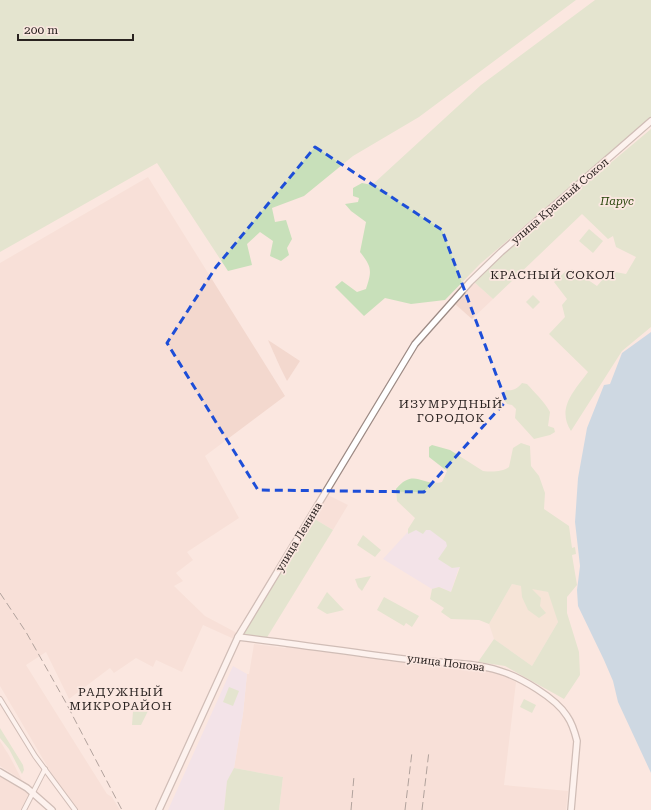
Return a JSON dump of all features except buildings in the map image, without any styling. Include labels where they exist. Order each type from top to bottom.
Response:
[{"type":"street","name":"улица Красный Сокол","points":[[470,282],[501,252],[651,121]]},
{"type":"street","name":"улица Ленина","points":[[159,810],[238,637],[415,344],[470,282]]},
{"type":"street","name":"улица Попова","points":[[238,637],[414,660],[476,665],[501,671],[523,682],[555,702],[568,716],[574,730],[577,741],[571,810]]},
{"type":"street","points":[[0,699],[45,769],[75,810]]},
{"type":"street","points":[[24,810],[45,769]]},
{"type":"street","points":[[0,772],[34,793],[52,810]]},
{"type":"highlighted area","points":[[315,147],[442,230],[506,401],[424,492],[258,490],[167,343],[216,267]]},
{"type":"shaded area","points":[[148,177],[285,396],[205,456],[239,518],[187,552],[193,560],[176,573],[183,581],[174,586],[205,616],[237,633],[234,639],[203,625],[182,672],[156,660],[153,667],[136,658],[114,673],[110,668],[69,699],[46,652],[26,665],[107,794],[112,797],[120,810],[73,810],[0,686],[0,263]]},
{"type":"shaded area","points":[[474,282],[493,299],[472,319],[455,304]]},
{"type":"shaded area","points":[[268,340],[300,361],[287,381],[280,367]]},
{"type":"shaded area","points":[[328,495],[348,505],[333,530],[313,518]]},
{"type":"shaded area","points":[[428,510],[474,558],[467,567],[462,564],[458,570],[451,592],[439,587],[432,589],[383,559]]},
{"type":"shaded area","points":[[512,584],[548,592],[556,613],[558,622],[532,666],[494,639],[489,624]]},
{"type":"shaded area","points":[[254,644],[285,648],[288,646],[495,671],[516,682],[504,785],[568,791],[566,810],[279,810],[283,777],[234,768],[243,714],[247,674],[249,674]]},
{"type":"shaded area","points":[[233,666],[247,674],[243,714],[234,768],[227,782],[224,810],[168,810]]},
{"type":"shaded area","points":[[0,741],[10,757],[22,780],[0,766]]},
{"type":"shaded area","points":[[0,776],[30,794],[21,810],[0,810]]},
{"type":"green space","points":[[0,0],[576,0],[419,117],[353,156],[304,196],[272,208],[275,222],[286,220],[292,239],[287,248],[289,255],[281,261],[270,256],[273,241],[260,232],[247,244],[252,265],[228,271],[157,163],[0,252]]},
{"type":"green space","points":[[595,0],[651,0],[651,117],[480,264],[445,300],[411,304],[385,298],[364,316],[335,287],[342,281],[357,292],[366,289],[370,273],[369,266],[360,252],[366,222],[351,211],[345,204],[358,202],[359,198],[353,196],[353,188],[362,183],[372,185],[481,85]]},
{"type":"green space","name":"Парус","points":[[651,129],[651,327],[622,351],[571,431],[567,423],[566,407],[573,393],[588,372],[549,334],[565,317],[562,305],[567,299],[554,282],[567,270],[570,272],[572,269],[597,286],[610,271],[626,274],[636,257],[616,247],[613,236],[608,239],[582,214],[493,299],[474,282],[521,238]]},
{"type":"green space","points":[[589,229],[603,241],[593,253],[579,241]]},
{"type":"green space","points":[[533,295],[540,302],[533,309],[526,302]]},
{"type":"green space","points":[[522,383],[527,384],[548,408],[550,412],[548,426],[554,428],[555,432],[550,435],[534,439],[515,418],[516,409],[512,405],[507,404],[503,397],[506,390],[515,389]]},
{"type":"green space","points":[[521,443],[530,446],[531,466],[539,476],[545,493],[544,509],[569,526],[572,548],[575,547],[576,554],[572,555],[577,585],[567,597],[567,613],[579,652],[580,675],[564,699],[505,666],[478,662],[494,639],[532,666],[558,622],[548,592],[532,589],[541,598],[540,606],[546,613],[539,618],[528,610],[522,597],[521,586],[512,584],[489,624],[479,620],[451,619],[441,612],[444,608],[430,599],[432,589],[439,587],[451,592],[460,567],[452,568],[438,559],[447,546],[446,542],[430,530],[426,530],[423,534],[416,530],[408,534],[408,529],[415,518],[397,501],[396,489],[408,479],[413,478],[435,483],[442,482],[447,471],[429,457],[429,447],[432,445],[450,450],[483,471],[500,471],[509,467],[513,448]]},
{"type":"green space","points":[[313,518],[333,530],[266,639],[242,635]]},
{"type":"green space","points":[[363,535],[381,550],[375,557],[357,545]]},
{"type":"green space","points":[[371,576],[362,591],[358,587],[355,579]]},
{"type":"green space","points":[[327,592],[344,610],[327,614],[317,608]]},
{"type":"green space","points":[[384,597],[419,616],[412,627],[406,623],[404,626],[377,610]]},
{"type":"green space","points":[[229,687],[239,691],[233,706],[223,702]]},
{"type":"green space","points":[[524,699],[536,705],[532,713],[520,707]]},
{"type":"green space","points":[[133,711],[148,711],[141,725],[132,725]]},
{"type":"green space","points":[[0,728],[23,765],[24,770],[22,774],[9,749],[0,738]]},
{"type":"green space","points":[[234,768],[283,777],[279,810],[224,810],[227,781]]},
{"type":"water","points":[[651,332],[651,773],[618,702],[613,681],[604,660],[578,606],[577,590],[580,566],[575,522],[578,478],[587,428],[604,385],[610,384],[622,353]]},
{"type":"railway","points":[[0,593],[26,632],[65,701],[122,810]]},
{"type":"railway","points":[[422,810],[429,751]]},
{"type":"railway","points":[[405,810],[412,752]]},
{"type":"railway","points":[[351,810],[354,776]]},
{"type":"district","name":"КРАСНЫЙ СОКОЛ","points":[[553,275]]},
{"type":"district","name":"ИЗУМРУДНЫЙ ГОРОДОК","points":[[451,411]]},
{"type":"district","name":"РАДУЖНЫЙ МИКРОРАЙОН","points":[[121,699]]}]
